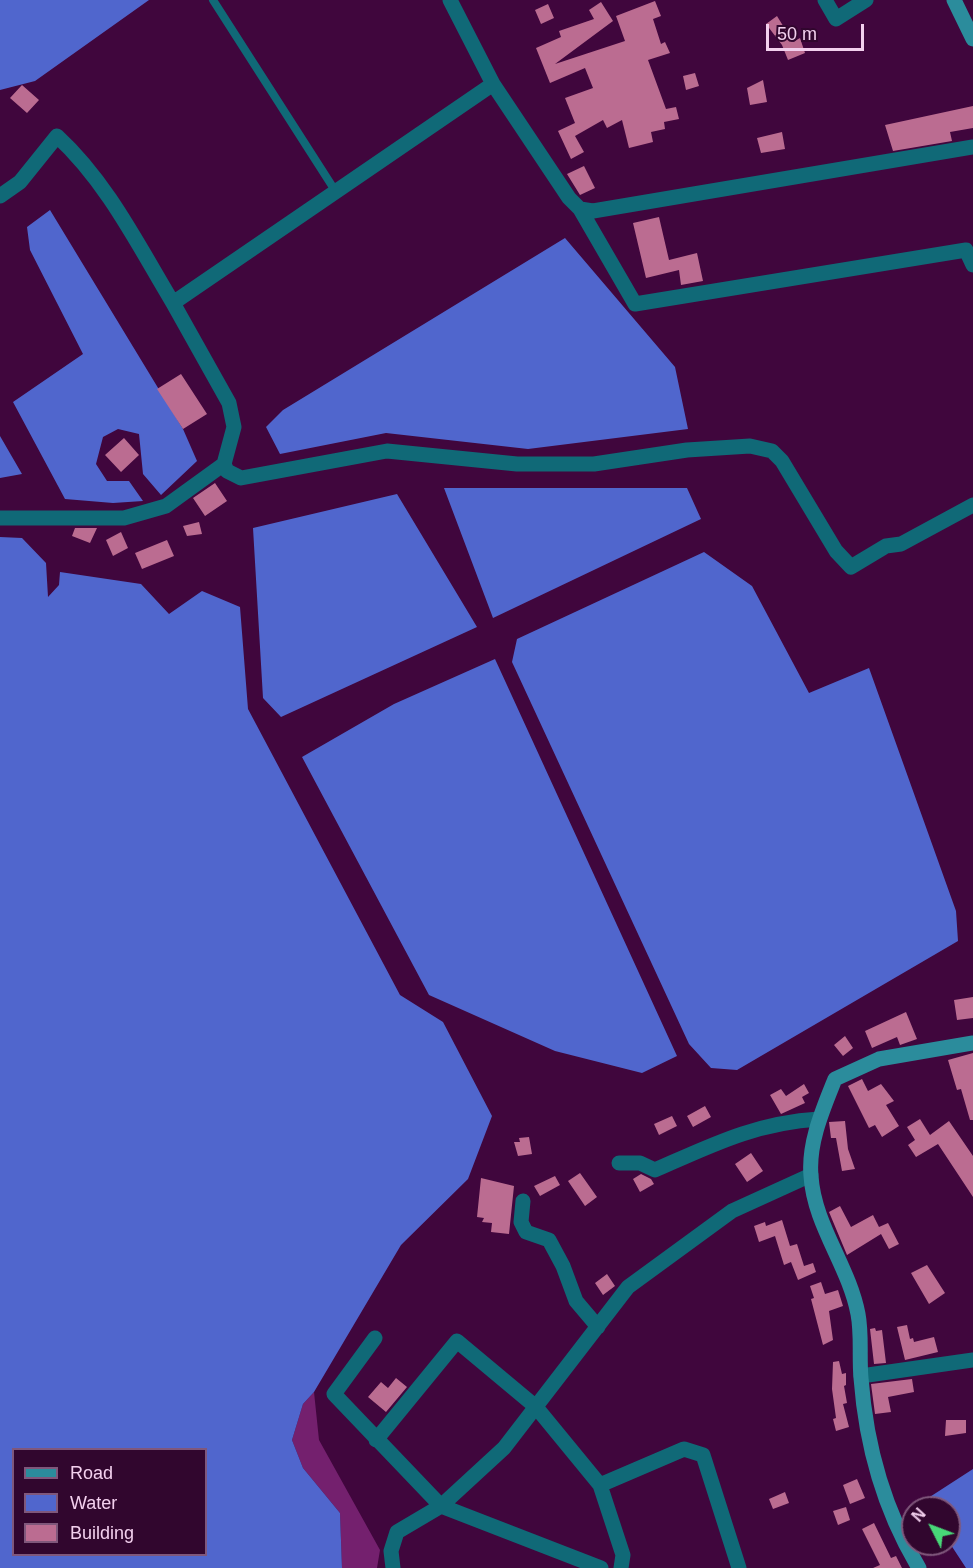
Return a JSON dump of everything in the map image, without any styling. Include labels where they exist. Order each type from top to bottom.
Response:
[{"type":"street","points":[[450,0],[493,84],[569,198],[580,209],[635,304],[966,250],[973,265]]},
{"type":"street","points":[[825,0],[837,19],[866,0]]},
{"type":"street","points":[[954,0],[973,39]]},
{"type":"street","points":[[173,303],[493,84]]},
{"type":"street","points":[[0,196],[20,182],[57,136],[79,157],[106,192],[173,303],[229,403],[234,428],[224,464],[166,506],[124,518],[0,518]]},
{"type":"street","points":[[580,209],[604,209],[973,147]]},
{"type":"street","points":[[224,464],[228,471],[241,478],[387,451],[517,464],[594,464],[687,450],[750,446],[772,451],[782,461],[836,551],[851,567],[886,546],[902,544],[973,505]]},
{"type":"street","points":[[919,1568],[902,1539],[878,1477],[866,1423],[858,1313],[846,1272],[816,1206],[811,1174],[819,1119],[835,1079],[879,1059],[973,1043]]},
{"type":"street","points":[[620,1163],[640,1163],[655,1170],[749,1130],[783,1122],[819,1119]]},
{"type":"street","points":[[393,1568],[391,1551],[397,1532],[441,1506],[504,1448],[628,1287],[732,1210],[811,1174]]},
{"type":"street","points":[[523,1201],[521,1222],[526,1232],[549,1240],[563,1266],[576,1301],[598,1327]]},
{"type":"street","points":[[375,1338],[334,1394],[376,1440],[441,1506],[601,1568]]},
{"type":"street","points":[[376,1440],[457,1341],[536,1407],[600,1485],[623,1556],[621,1568]]},
{"type":"street","points":[[861,1376],[973,1360]]},
{"type":"street","points":[[600,1485],[684,1449],[703,1455],[740,1568]]},
{"type":"lane","points":[[213,0],[336,192]]},
{"type":"shaded area","points":[[314,1392],[319,1440],[380,1550],[377,1568],[342,1568],[340,1513],[303,1468],[292,1440],[303,1404]]},
{"type":"water","points":[[0,0],[149,0],[35,81],[0,90]]},
{"type":"water","points":[[50,210],[183,429],[197,461],[161,495],[143,474],[139,434],[118,429],[103,437],[96,464],[107,481],[129,481],[143,501],[113,503],[65,499],[13,402],[83,354],[30,250],[27,227]]},
{"type":"water","points":[[565,238],[675,367],[688,429],[528,449],[386,433],[280,454],[266,427],[283,410]]},
{"type":"water","points":[[0,436],[22,474],[0,478]]},
{"type":"water","points":[[444,488],[687,488],[701,519],[493,618]]},
{"type":"water","points":[[397,494],[477,627],[281,717],[263,698],[253,528]]},
{"type":"water","points":[[0,537],[22,538],[46,563],[48,597],[59,585],[60,572],[141,584],[169,614],[202,591],[240,607],[248,709],[400,995],[443,1022],[492,1116],[468,1179],[401,1245],[314,1392],[303,1404],[292,1440],[303,1468],[340,1513],[342,1568],[0,1568]]},
{"type":"water","points":[[704,552],[752,586],[809,693],[869,668],[956,911],[958,941],[737,1070],[711,1068],[689,1044],[512,662],[517,639]]},
{"type":"water","points":[[495,659],[677,1056],[642,1073],[555,1051],[429,995],[302,757],[394,704]]},
{"type":"water","points":[[973,1469],[973,1568],[966,1568],[958,1556],[961,1556],[961,1496],[931,1496]]},
{"type":"building","points":[[655,1],[661,16],[653,19],[661,44],[665,42],[670,53],[648,60],[666,109],[676,107],[679,119],[664,122],[665,129],[651,132],[653,142],[629,148],[622,120],[607,128],[603,120],[575,136],[584,152],[571,159],[558,131],[575,123],[565,98],[593,88],[585,68],[550,83],[536,48],[561,37],[559,31],[594,19],[589,10],[601,2],[613,21],[555,64],[625,41],[616,16]]},
{"type":"building","points":[[548,4],[554,18],[541,24],[535,10]]},
{"type":"building","points":[[777,16],[793,42],[800,38],[805,53],[788,60],[782,45],[766,24]]},
{"type":"building","points":[[695,73],[699,86],[686,90],[683,76]]},
{"type":"building","points":[[763,80],[767,102],[750,105],[747,88]]},
{"type":"building","points":[[22,85],[39,100],[27,113],[10,98]]},
{"type":"building","points":[[973,106],[973,128],[950,132],[952,141],[893,151],[885,125]]},
{"type":"building","points":[[782,132],[785,149],[761,153],[757,138]]},
{"type":"building","points":[[584,166],[595,188],[580,195],[567,174]]},
{"type":"building","points":[[659,217],[669,260],[697,253],[703,281],[681,285],[679,270],[646,278],[633,223]]},
{"type":"building","points":[[181,374],[207,414],[183,429],[157,389]]},
{"type":"building","points":[[124,438],[139,455],[121,472],[105,455]]},
{"type":"building","points":[[215,483],[227,501],[205,516],[193,498]]},
{"type":"building","points":[[199,522],[202,534],[187,536],[183,526]]},
{"type":"building","points":[[75,528],[97,528],[90,543],[72,536]]},
{"type":"building","points":[[121,532],[128,548],[113,556],[106,540]]},
{"type":"building","points":[[167,540],[174,556],[142,569],[135,553]]},
{"type":"building","points":[[973,997],[973,1018],[957,1020],[954,1000]]},
{"type":"building","points":[[906,1012],[917,1039],[900,1045],[897,1037],[872,1048],[865,1031]]},
{"type":"building","points":[[845,1036],[853,1048],[843,1056],[834,1045]]},
{"type":"building","points":[[973,1053],[973,1120],[970,1120],[961,1089],[957,1090],[948,1060]]},
{"type":"building","points":[[862,1079],[868,1091],[881,1084],[894,1101],[886,1105],[899,1126],[882,1137],[875,1125],[869,1128],[848,1086]]},
{"type":"building","points":[[804,1084],[809,1093],[802,1097],[805,1103],[781,1114],[770,1095],[781,1089],[786,1096]]},
{"type":"building","points":[[705,1106],[711,1117],[693,1127],[687,1116]]},
{"type":"building","points":[[672,1116],[677,1126],[659,1135],[654,1124]]},
{"type":"building","points":[[920,1119],[930,1135],[949,1121],[973,1156],[973,1197],[938,1144],[916,1157],[908,1145],[915,1140],[907,1127]]},
{"type":"building","points":[[845,1121],[848,1149],[855,1169],[842,1171],[836,1138],[831,1138],[829,1122]]},
{"type":"building","points":[[529,1137],[532,1154],[518,1156],[514,1142],[520,1142],[519,1138]]},
{"type":"building","points":[[751,1153],[763,1171],[747,1182],[735,1164]]},
{"type":"building","points":[[580,1173],[597,1197],[585,1206],[568,1181]]},
{"type":"building","points":[[641,1174],[651,1179],[654,1184],[640,1192],[633,1179]]},
{"type":"building","points":[[555,1176],[560,1185],[540,1196],[534,1186]]},
{"type":"building","points":[[481,1178],[514,1186],[509,1234],[491,1232],[492,1223],[482,1222],[484,1218],[477,1217]]},
{"type":"building","points":[[840,1206],[851,1227],[873,1215],[879,1227],[888,1223],[899,1244],[889,1249],[881,1234],[847,1255],[829,1212]]},
{"type":"building","points":[[782,1220],[790,1246],[797,1244],[804,1266],[813,1263],[816,1272],[798,1280],[791,1262],[784,1265],[775,1236],[759,1242],[754,1226],[765,1222],[766,1226]]},
{"type":"building","points":[[927,1265],[945,1293],[929,1304],[911,1273]]},
{"type":"building","points":[[607,1274],[615,1286],[603,1295],[595,1283]]},
{"type":"building","points":[[821,1282],[825,1294],[838,1290],[843,1306],[829,1311],[833,1340],[823,1345],[811,1299],[814,1298],[810,1286]]},
{"type":"building","points":[[907,1325],[910,1339],[913,1338],[914,1342],[934,1337],[938,1352],[905,1360],[897,1327]]},
{"type":"building","points":[[875,1328],[876,1331],[882,1330],[886,1363],[874,1364],[870,1329]]},
{"type":"building","points":[[839,1361],[842,1374],[846,1373],[846,1385],[844,1386],[847,1403],[843,1404],[849,1427],[836,1431],[833,1419],[836,1418],[832,1389],[833,1362]]},
{"type":"building","points":[[396,1378],[407,1387],[386,1412],[368,1397],[381,1382],[388,1388]]},
{"type":"building","points":[[912,1379],[914,1392],[888,1397],[891,1412],[875,1414],[871,1384]]},
{"type":"building","points":[[946,1420],[966,1420],[966,1433],[945,1436]]},
{"type":"building","points":[[857,1479],[865,1498],[850,1504],[843,1485]]},
{"type":"building","points":[[785,1492],[789,1503],[773,1509],[769,1499]]},
{"type":"building","points":[[846,1507],[850,1520],[838,1525],[833,1511]]},
{"type":"building","points":[[874,1523],[891,1558],[896,1556],[902,1568],[873,1568],[880,1565],[862,1529]]}]
